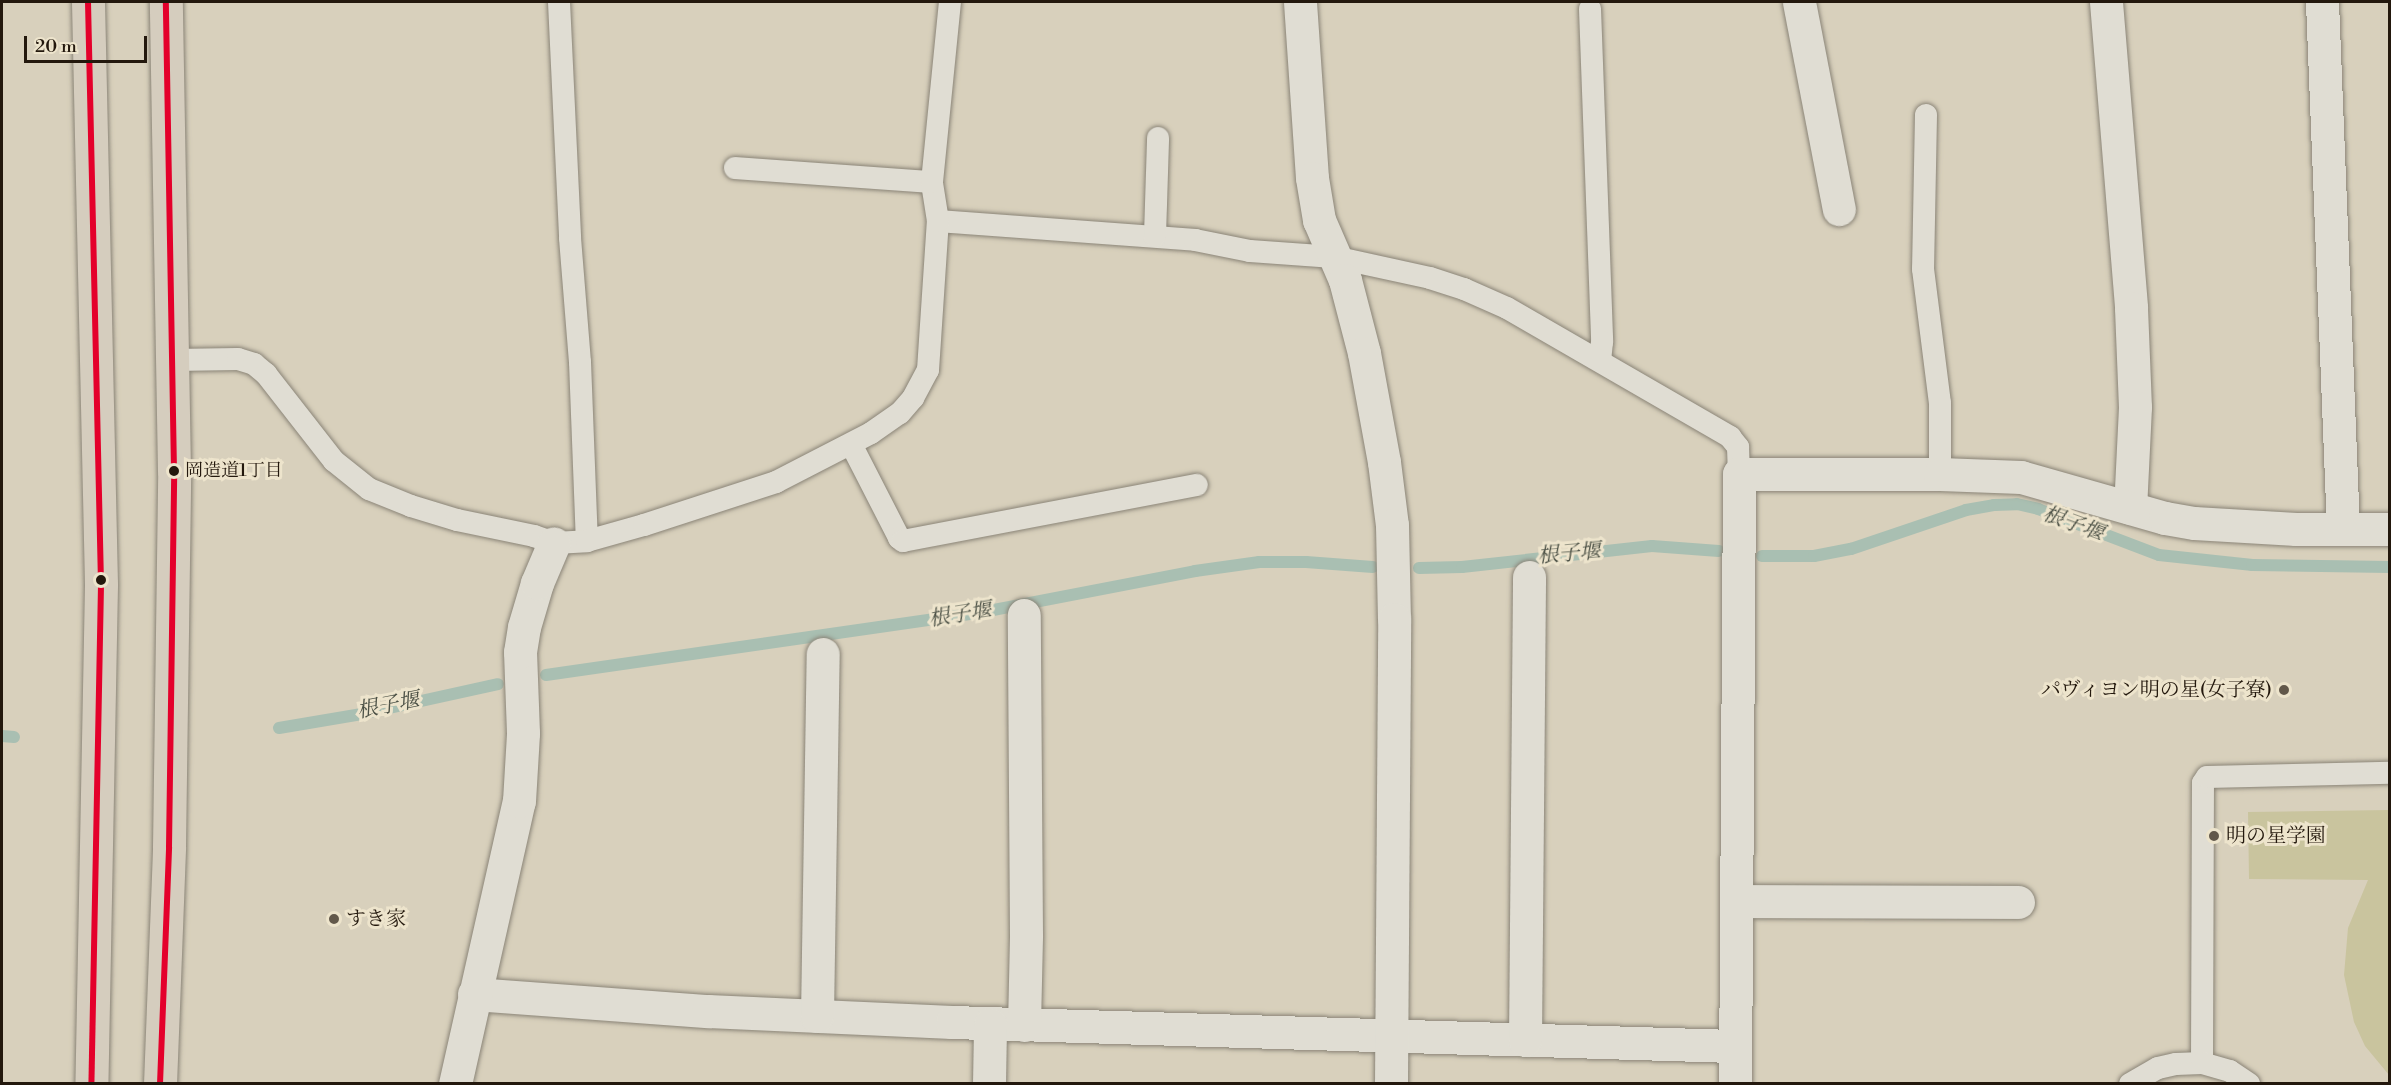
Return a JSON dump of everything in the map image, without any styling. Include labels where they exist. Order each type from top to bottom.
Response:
[{"type":"highway","points":[[88,2],[101,585],[91,1083]]},
{"type":"highway","points":[[160,1083],[169,847],[173,360],[166,2]]},
{"type":"street","points":[[1300,2],[1312,178],[1319,220],[1353,306],[1384,462],[1392,525],[1394,619],[1391,1083]]},
{"type":"street","points":[[1799,2],[1839,209]]},
{"type":"street","points":[[2106,2],[2131,308],[2135,407],[2130,508]]},
{"type":"street","points":[[2322,2],[2343,530]]},
{"type":"street","points":[[1735,1083],[1739,474],[1940,474],[2037,480],[2165,518],[2194,523],[2343,530],[2390,529]]},
{"type":"street","points":[[455,1083],[519,801],[523,733],[521,679],[524,627],[537,583],[554,543]]},
{"type":"street","points":[[1525,1040],[1529,577]]},
{"type":"street","points":[[1024,615],[1026,935],[1024,1024]]},
{"type":"street","points":[[817,1016],[823,654]]},
{"type":"street","points":[[1737,901],[2018,902]]},
{"type":"street","points":[[474,994],[547,1001],[990,1024],[1735,1046]]},
{"type":"street","points":[[989,1083],[990,1024]]},
{"type":"lane","points":[[559,2],[570,227],[580,362],[587,540]]},
{"type":"lane","points":[[173,360],[238,359],[254,364],[266,375],[334,461],[369,489],[457,520],[534,536],[554,543],[587,540],[708,506],[776,482],[851,444],[900,413],[914,398],[928,370],[938,221],[932,182],[950,2]]},
{"type":"lane","points":[[1590,9],[1601,319],[1600,360]]},
{"type":"lane","points":[[1926,115],[1923,269],[1940,403],[1940,474]]},
{"type":"lane","points":[[1155,236],[1158,138]]},
{"type":"lane","points":[[735,168],[932,182]]},
{"type":"lane","points":[[938,221],[1155,236],[1251,251],[1334,257],[1430,278],[1464,289],[1507,308],[1730,437],[1738,447],[1739,474]]},
{"type":"lane","points":[[851,444],[899,538],[903,541],[1197,486]]},
{"type":"lane","points":[[2202,1064],[2203,783],[2207,777],[2390,773]]},
{"type":"lane","points":[[2130,1083],[2158,1068],[2176,1064],[2202,1064],[2230,1071],[2249,1083]]},
{"type":"shaded area","points":[[2390,810],[2389,1075],[2365,1046],[2354,1022],[2344,975],[2348,928],[2368,880],[2249,879],[2248,812]]},
{"type":"waterway","name":"根子堰","points":[[1762,556],[1814,556],[1851,549],[1966,510],[2017,504],[2038,509],[2159,555],[2252,565],[2390,567]]},
{"type":"waterway","name":"根子堰","points":[[1419,568],[1462,567],[1652,546],[1719,551]]},
{"type":"waterway","name":"根子堰","points":[[546,675],[983,612],[1195,571],[1259,562],[1306,562],[1373,567]]},
{"type":"waterway","name":"根子堰","points":[[279,728],[362,714],[498,684]]},
{"type":"waterway","name":"根子堰","points":[[2,736],[14,737]]},
{"type":"transit line","points":[[88,2],[101,585],[91,1084]]},
{"type":"transit line","points":[[160,1084],[169,847],[174,471],[166,2]]},
{"type":"place","name":"岡造道1丁目","points":[[174,471]]},
{"type":"place","name":"パヴィヨン明の星(女子寮)","points":[[2284,690]]},
{"type":"place","name":"明の星学園","points":[[2214,836]]},
{"type":"place","name":"すき家","points":[[334,919]]}]
